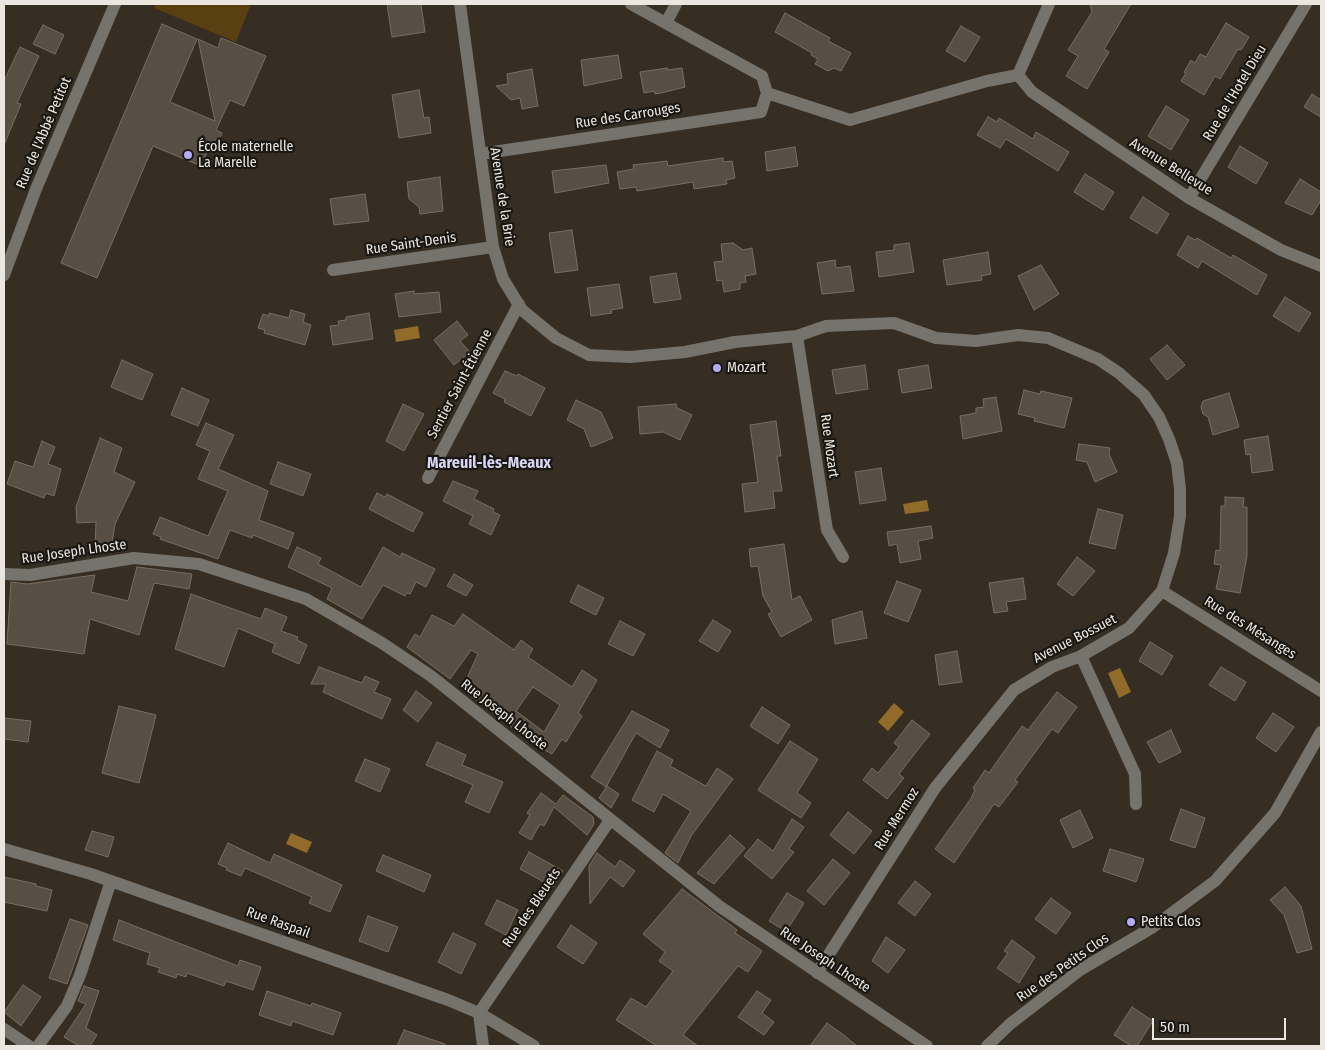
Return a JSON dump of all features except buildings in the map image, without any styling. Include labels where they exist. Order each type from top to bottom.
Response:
[{"type":"street","name":"Rue de l'Abbé Petitot","points":[[4,275],[36,189],[115,4]]},
{"type":"street","name":"Avenue de la Brie","points":[[460,4],[493,247],[504,279],[522,310],[556,338],[589,355],[630,356],[667,353],[735,342],[797,336]]},
{"type":"street","points":[[631,4],[762,76],[767,93],[850,120],[987,81],[1018,75],[1049,4]]},
{"type":"street","points":[[666,23],[676,4]]},
{"type":"street","name":"Rue de l'Hotel Dieu","points":[[1189,198],[1306,4]]},
{"type":"street","name":"Avenue Bellevue","points":[[1018,75],[1032,92],[1189,198],[1281,250],[1321,266]]},
{"type":"street","name":"Rue des Carrouges","points":[[480,154],[761,112],[767,93]]},
{"type":"street","name":"Rue Saint-Denis","points":[[333,270],[493,247]]},
{"type":"street","name":"Sentier Saint-Étienne","points":[[428,478],[519,304]]},
{"type":"street","name":"Avenue Bossuet","points":[[797,336],[826,326],[894,323],[936,338],[976,341],[1018,334],[1048,338],[1098,359],[1112,368],[1144,395],[1159,417],[1177,463],[1180,489],[1180,516],[1174,552],[1162,591],[1129,628],[1081,656],[1052,667],[1014,690]]},
{"type":"street","name":"Rue Mozart","points":[[797,336],[827,530],[843,557]]},
{"type":"street","name":"Rue Joseph Lhoste","points":[[4,574],[30,575],[134,558],[199,564],[306,599],[382,643],[430,676],[719,906],[927,1046]]},
{"type":"street","name":"Rue des Mésanges","points":[[1162,591],[1321,691]]},
{"type":"street","points":[[1081,656],[1135,774],[1136,804]]},
{"type":"street","name":"Rue Mermoz","points":[[817,973],[935,788],[1014,690]]},
{"type":"street","name":"Rue des Petits Clos","points":[[987,1046],[1010,1024],[1080,970],[1153,927],[1215,881],[1275,813],[1321,732]]},
{"type":"street","name":"Rue des Bleuets","points":[[478,1013],[610,820]]},
{"type":"street","name":"Rue Raspail","points":[[4,849],[111,880],[478,1013],[534,1046]]},
{"type":"street","points":[[38,1046],[70,998],[80,975],[111,880]]},
{"type":"street","points":[[478,1013],[483,1046]]},
{"type":"street","points":[[4,1029],[29,1046]]},
{"type":"shaded area","points":[[156,4],[251,4],[236,42],[154,8]]},
{"type":"shaded area","points":[[418,326],[420,338],[396,342],[394,330]]},
{"type":"shaded area","points":[[927,500],[929,511],[905,514],[903,504]]},
{"type":"shaded area","points":[[1120,668],[1131,692],[1119,698],[1108,673]]},
{"type":"shaded area","points":[[894,703],[904,712],[888,731],[878,722]]},
{"type":"shaded area","points":[[291,833],[312,842],[307,853],[286,844]]},
{"type":"place","name":"École maternelle La Marelle","points":[[188,155]]},
{"type":"place","name":"Mozart","points":[[717,368]]},
{"type":"place","name":"Petits Clos","points":[[1131,922]]},
{"type":"district","name":"Mareuil-lès-Meaux","points":[[489,464]]}]
